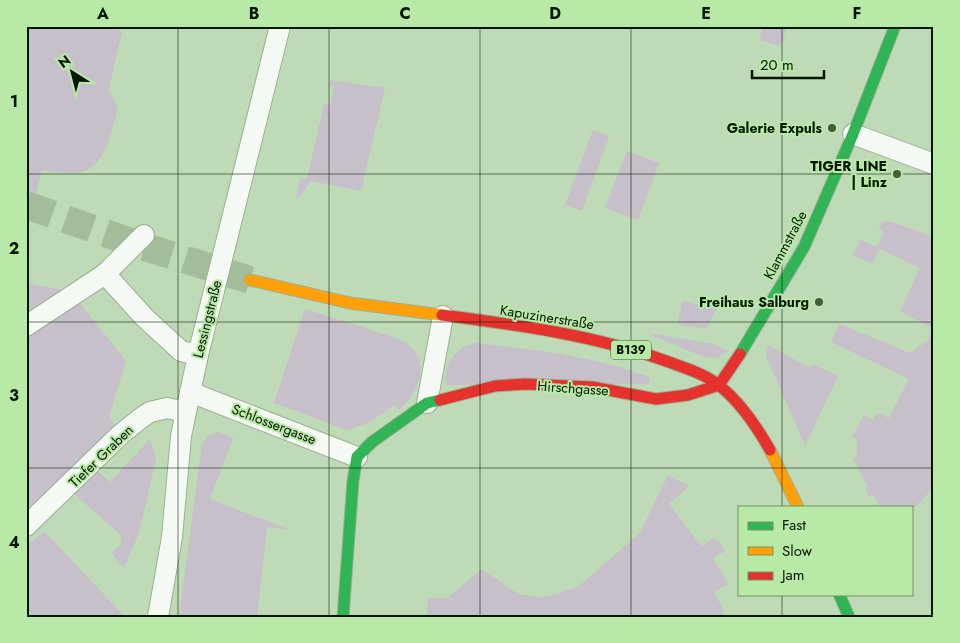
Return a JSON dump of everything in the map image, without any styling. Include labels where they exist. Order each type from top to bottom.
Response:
[{"type":"street","name":"Lessingstraße","points":[[158,617],[172,537],[188,402],[280,26]]},
{"type":"street","name":"Klammstraße","points":[[719,385],[753,334],[804,247],[853,134],[895,26]]},
{"type":"street","points":[[853,134],[934,164]]},
{"type":"street","points":[[26,326],[105,274],[144,236]]},
{"type":"street","points":[[105,274],[145,318],[181,351],[198,355]]},
{"type":"street","name":"Kapuzinerstraße","points":[[250,280],[329,298],[589,338],[653,355],[719,385],[743,408],[763,438],[797,506]]},
{"type":"street","points":[[427,403],[443,316]]},
{"type":"street","name":"Hirschgasse","points":[[357,457],[372,442],[427,403],[496,386],[525,384],[592,387],[656,399],[688,395],[719,385]]},
{"type":"street","name":"Schlossergasse","points":[[188,402],[357,457]]},
{"type":"street","name":"Tiefer Graben","points":[[26,526],[121,434],[141,418],[150,412],[188,402]]},
{"type":"street","points":[[343,617],[353,481],[357,457]]},
{"type":"street","points":[[840,596],[849,617]]},
{"type":"shaded area","points":[[26,26],[110,26],[122,32],[109,89],[118,109],[106,148],[95,164],[88,170],[78,173],[65,173],[42,170],[26,234]]},
{"type":"shaded area","points":[[763,26],[787,26],[781,46],[759,40]]},
{"type":"shaded area","points":[[330,80],[385,88],[361,191],[311,181],[296,198],[300,178],[307,179],[324,104],[330,105],[334,87],[329,86]]},
{"type":"shaded area","points":[[593,130],[609,136],[582,211],[565,205]]},
{"type":"shaded area","points":[[627,151],[659,163],[638,220],[605,208]]},
{"type":"shaded area","points":[[889,221],[934,237],[934,329],[900,311],[920,268],[880,249],[872,264],[853,255],[860,240],[877,247],[884,232],[879,229],[882,222]]},
{"type":"shaded area","points":[[26,283],[68,291],[26,318]]},
{"type":"shaded area","points":[[77,300],[126,361],[109,417],[117,428],[33,508],[26,502],[26,332]]},
{"type":"shaded area","points":[[682,301],[717,309],[706,329],[678,324]]},
{"type":"shaded area","points":[[305,309],[395,337],[413,349],[418,357],[420,376],[412,395],[399,410],[395,405],[368,423],[347,430],[274,403]]},
{"type":"shaded area","points":[[839,324],[910,353],[927,341],[934,330],[934,487],[912,510],[912,506],[880,506],[874,495],[869,497],[865,487],[868,487],[853,458],[857,457],[857,439],[852,437],[864,415],[873,420],[877,413],[889,418],[909,379],[831,342]]},
{"type":"shaded area","points":[[646,333],[714,344],[728,351],[717,358],[704,357]]},
{"type":"shaded area","points":[[478,343],[543,351],[586,359],[628,370],[648,377],[650,380],[648,384],[447,385],[447,370],[453,357],[464,347]]},
{"type":"shaded area","points":[[768,345],[810,368],[813,364],[838,376],[805,446],[766,356]]},
{"type":"shaded area","points":[[217,431],[233,438],[210,499],[290,530],[267,527],[257,617],[179,617],[202,443],[208,436]]},
{"type":"shaded area","points":[[150,439],[156,459],[139,533],[124,568],[111,553],[121,545],[121,535],[72,492],[95,468],[110,482]]},
{"type":"shaded area","points":[[668,475],[689,486],[669,504],[702,547],[713,538],[719,542],[725,551],[713,558],[728,584],[714,592],[723,609],[724,617],[427,617],[428,598],[447,598],[482,569],[518,594],[538,597],[557,594],[579,586],[640,533]]},
{"type":"shaded area","points":[[45,532],[125,617],[26,617],[26,545]]},
{"type":"tunnel","points":[[26,205],[142,246],[250,280]]},
{"type":"traffic: fast","points":[[740,354],[804,247],[853,134],[895,26]]},
{"type":"traffic: fast","points":[[343,617],[353,481],[357,457],[372,442],[427,403],[440,400]]},
{"type":"traffic: fast","points":[[840,596],[849,617]]},
{"type":"traffic: slow","points":[[250,280],[350,303],[442,315]]},
{"type":"traffic: slow","points":[[770,450],[798,506]]},
{"type":"traffic: jam","points":[[442,315],[527,327],[611,344],[695,372],[715,382],[736,401],[754,424],[770,450]]},
{"type":"traffic: jam","points":[[440,400],[495,386],[525,384],[592,387],[656,399],[688,395],[719,385],[740,354]]},
{"type":"place","name":"Galerie Expuls","points":[[832,128]]},
{"type":"place","name":"TIGER LINE | Linz","points":[[897,174]]},
{"type":"place","name":"Freihaus Salburg","points":[[819,302]]}]
